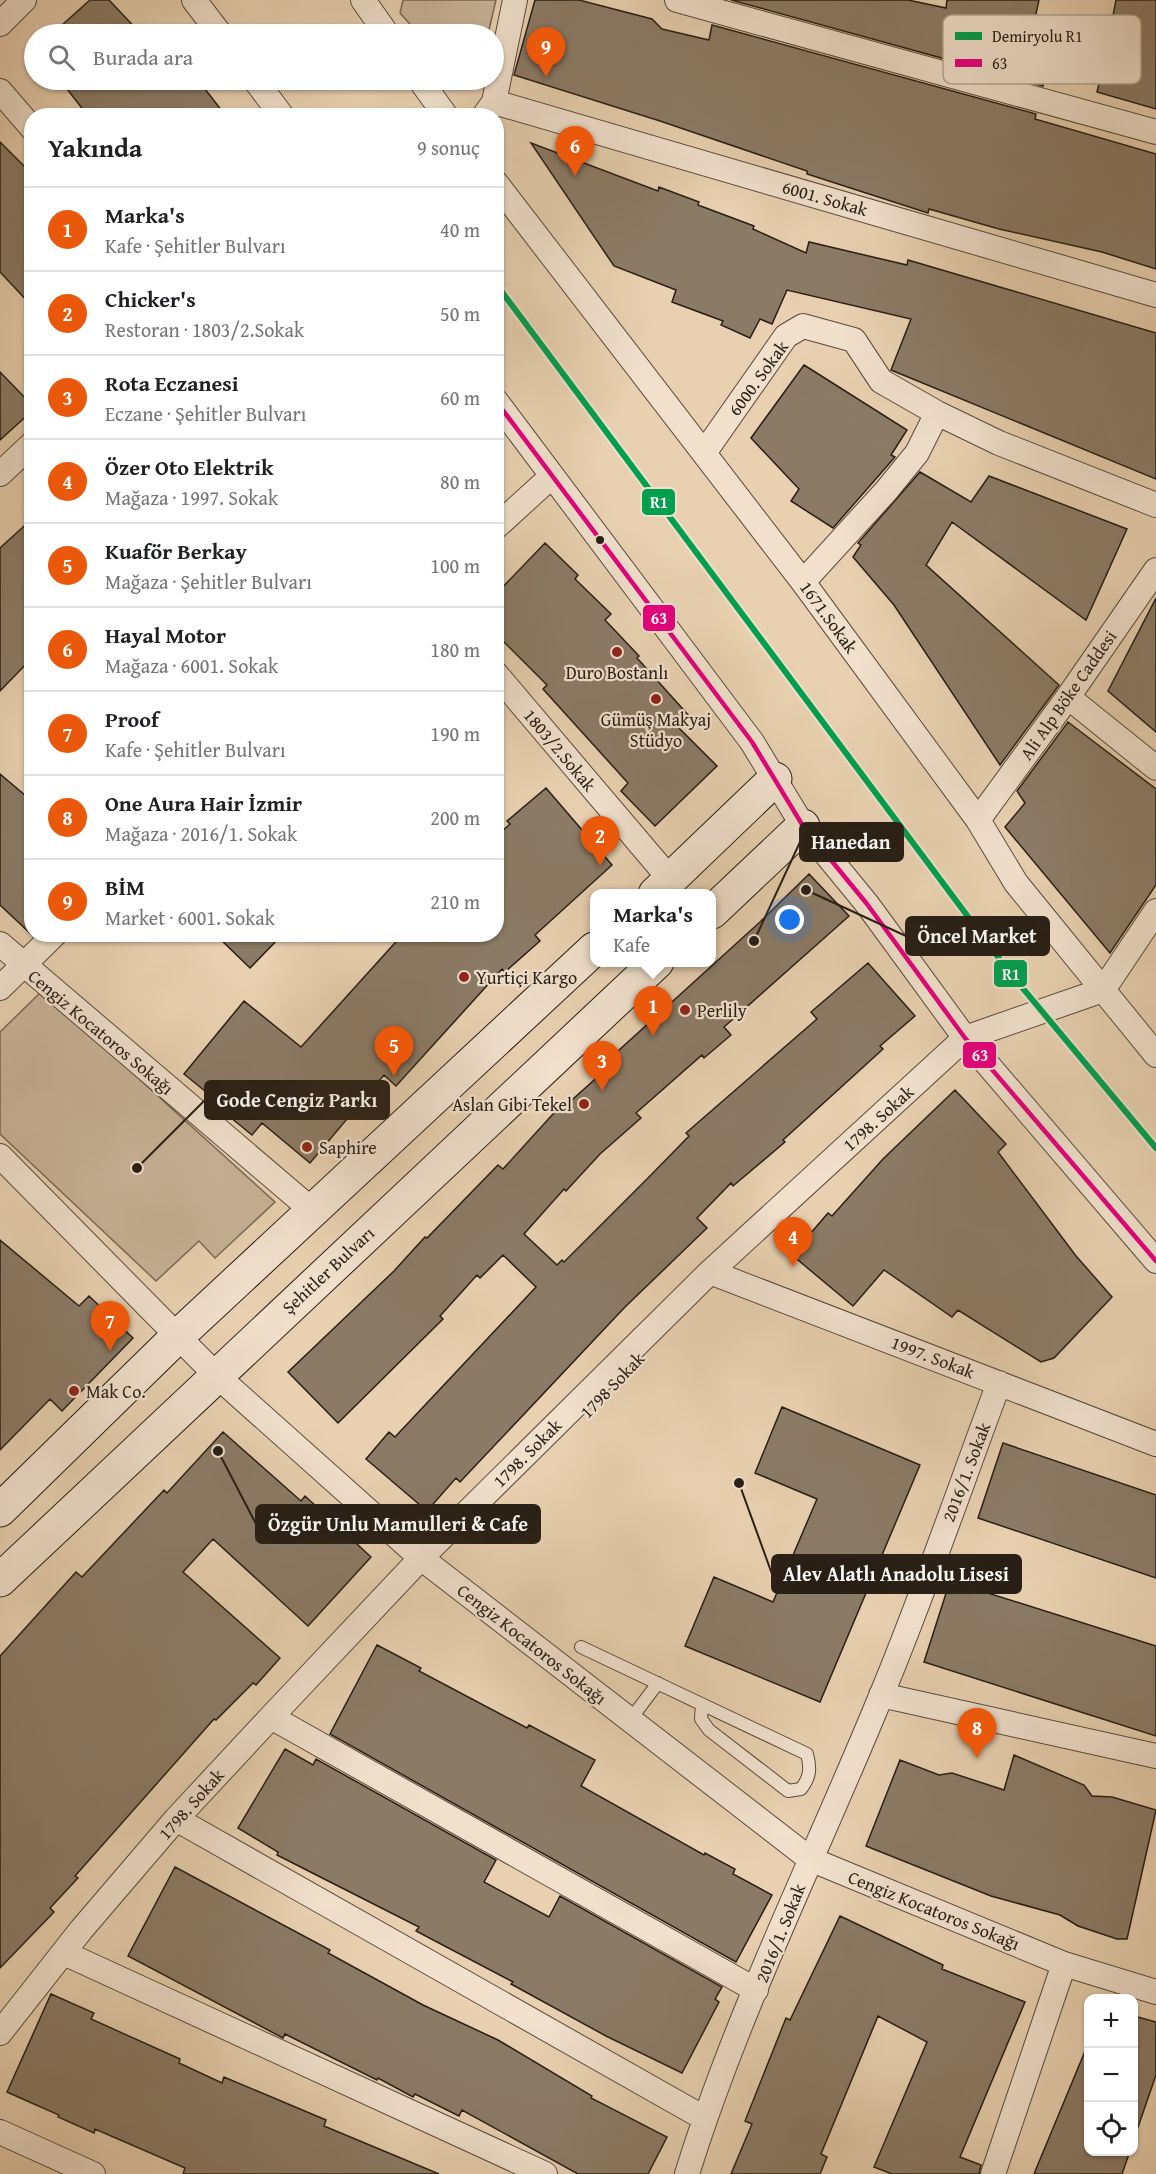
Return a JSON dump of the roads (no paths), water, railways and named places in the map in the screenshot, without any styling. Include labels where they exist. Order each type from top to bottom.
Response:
[{"type":"street","points":[[0,24],[24,0]]},
{"type":"street","points":[[194,0],[212,24]]},
{"type":"street","points":[[504,46],[515,0]]},
{"type":"street","points":[[677,0],[943,73]]},
{"type":"street","points":[[982,84],[1156,132]]},
{"type":"street","points":[[262,90],[276,108]]},
{"type":"street","points":[[427,90],[440,108]]},
{"type":"street","points":[[489,108],[494,90]]},
{"type":"street","points":[[0,92],[24,119]]},
{"type":"street","name":"6001. Sokak","points":[[504,113],[1156,295]]},
{"type":"street","name":"1671.Sokak","points":[[504,193],[803,582],[978,820],[1016,883],[1156,1055]]},
{"type":"street","name":"6000. Sokak","points":[[704,453],[786,336],[803,326],[854,340],[881,381],[937,413],[999,443],[1156,505]]},
{"type":"street","points":[[504,412],[752,742],[803,826],[867,904],[965,1038],[1156,1261]]},
{"type":"street","points":[[803,582],[911,461],[937,413]]},
{"type":"street","points":[[0,474],[24,452]]},
{"type":"street","points":[[504,520],[552,476]]},
{"type":"street","name":"Ali Alp Böke Caddesi","points":[[978,820],[1068,697],[1156,570]]},
{"type":"street","name":"1803/2.Sokak","points":[[504,684],[662,886]]},
{"type":"street","points":[[1068,697],[1156,768]]},
{"type":"street","points":[[662,886],[775,779]]},
{"type":"street","points":[[716,907],[803,826]]},
{"type":"street","points":[[965,1038],[1103,990],[1156,911]]},
{"type":"street","points":[[0,988],[47,942]]},
{"type":"street","name":"Cengiz Kocatoros Sokağı","points":[[0,944],[313,1211]]},
{"type":"street","points":[[0,1510],[178,1336],[590,953]]},
{"type":"street","name":"Şehitler Bulvarı","points":[[0,1580],[653,967]]},
{"type":"street","name":"1798. Sokak","points":[[0,2033],[63,1953],[176,1820],[421,1558],[710,1272],[965,1038]]},
{"type":"street","name":"Cengiz Kocatoros Sokağı","points":[[0,1156],[216,1375],[421,1558],[810,1859],[1064,1964],[1156,1992]]},
{"type":"street","name":"1997. Sokak","points":[[710,1272],[1156,1444]]},
{"type":"street","name":"2016/1. Sokak","points":[[687,2174],[704,2118],[810,1859],[881,1695],[999,1383]]},
{"type":"street","points":[[881,1695],[1156,1756]]},
{"type":"street","points":[[271,1717],[756,1990]]},
{"type":"street","points":[[176,1820],[704,2118]]},
{"type":"street","points":[[63,1953],[545,2174]]},
{"type":"street","points":[[993,2174],[1064,1964]]},
{"type":"street","points":[[0,2132],[93,2174]]},
{"type":"lane","points":[[581,1647],[658,1683],[807,1754],[810,1766],[809,1778],[801,1789],[788,1791],[708,1730],[701,1719],[702,1704]]},
{"type":"lane","points":[[630,1720],[658,1683]]},
{"type":"rail line","name":"R1","points":[[504,295],[1010,973],[1156,1148]]},
{"type":"place","name":"BİM","points":[[546,77]]},
{"type":"place","name":"Hayal Motor","points":[[575,176]]},
{"type":"place","name":"Duro Bostanlı","points":[[617,652]]},
{"type":"place","name":"Gümüş Makyaj Stüdyo","points":[[656,699]]},
{"type":"place","name":"Chicker's","points":[[600,866]]},
{"type":"place","name":"Öncel Market","points":[[806,890]]},
{"type":"place","name":"Hanedan","points":[[754,941]]},
{"type":"place","name":"Yurtiçi Kargo","points":[[464,977]]},
{"type":"place","name":"Perlily","points":[[685,1010]]},
{"type":"place","name":"Marka's","points":[[653,1036]]},
{"type":"place","name":"Kuaför Berkay","points":[[394,1076]]},
{"type":"place","name":"Rota Eczanesi","points":[[602,1091]]},
{"type":"place","name":"Aslan Gibi Tekel","points":[[584,1104]]},
{"type":"place","name":"Saphire","points":[[307,1147]]},
{"type":"place","name":"Gode Cengiz Parkı","points":[[137,1168]]},
{"type":"place","name":"Özer Oto Elektrik","points":[[793,1267]]},
{"type":"place","name":"Proof","points":[[110,1351]]},
{"type":"place","name":"Mak Co.","points":[[74,1391]]},
{"type":"place","name":"Özgür Unlu Mamulleri & Cafe","points":[[218,1451]]},
{"type":"place","name":"Alev Alatlı Anadolu Lisesi","points":[[739,1483]]},
{"type":"place","name":"One Aura Hair İzmir","points":[[977,1758]]}]
